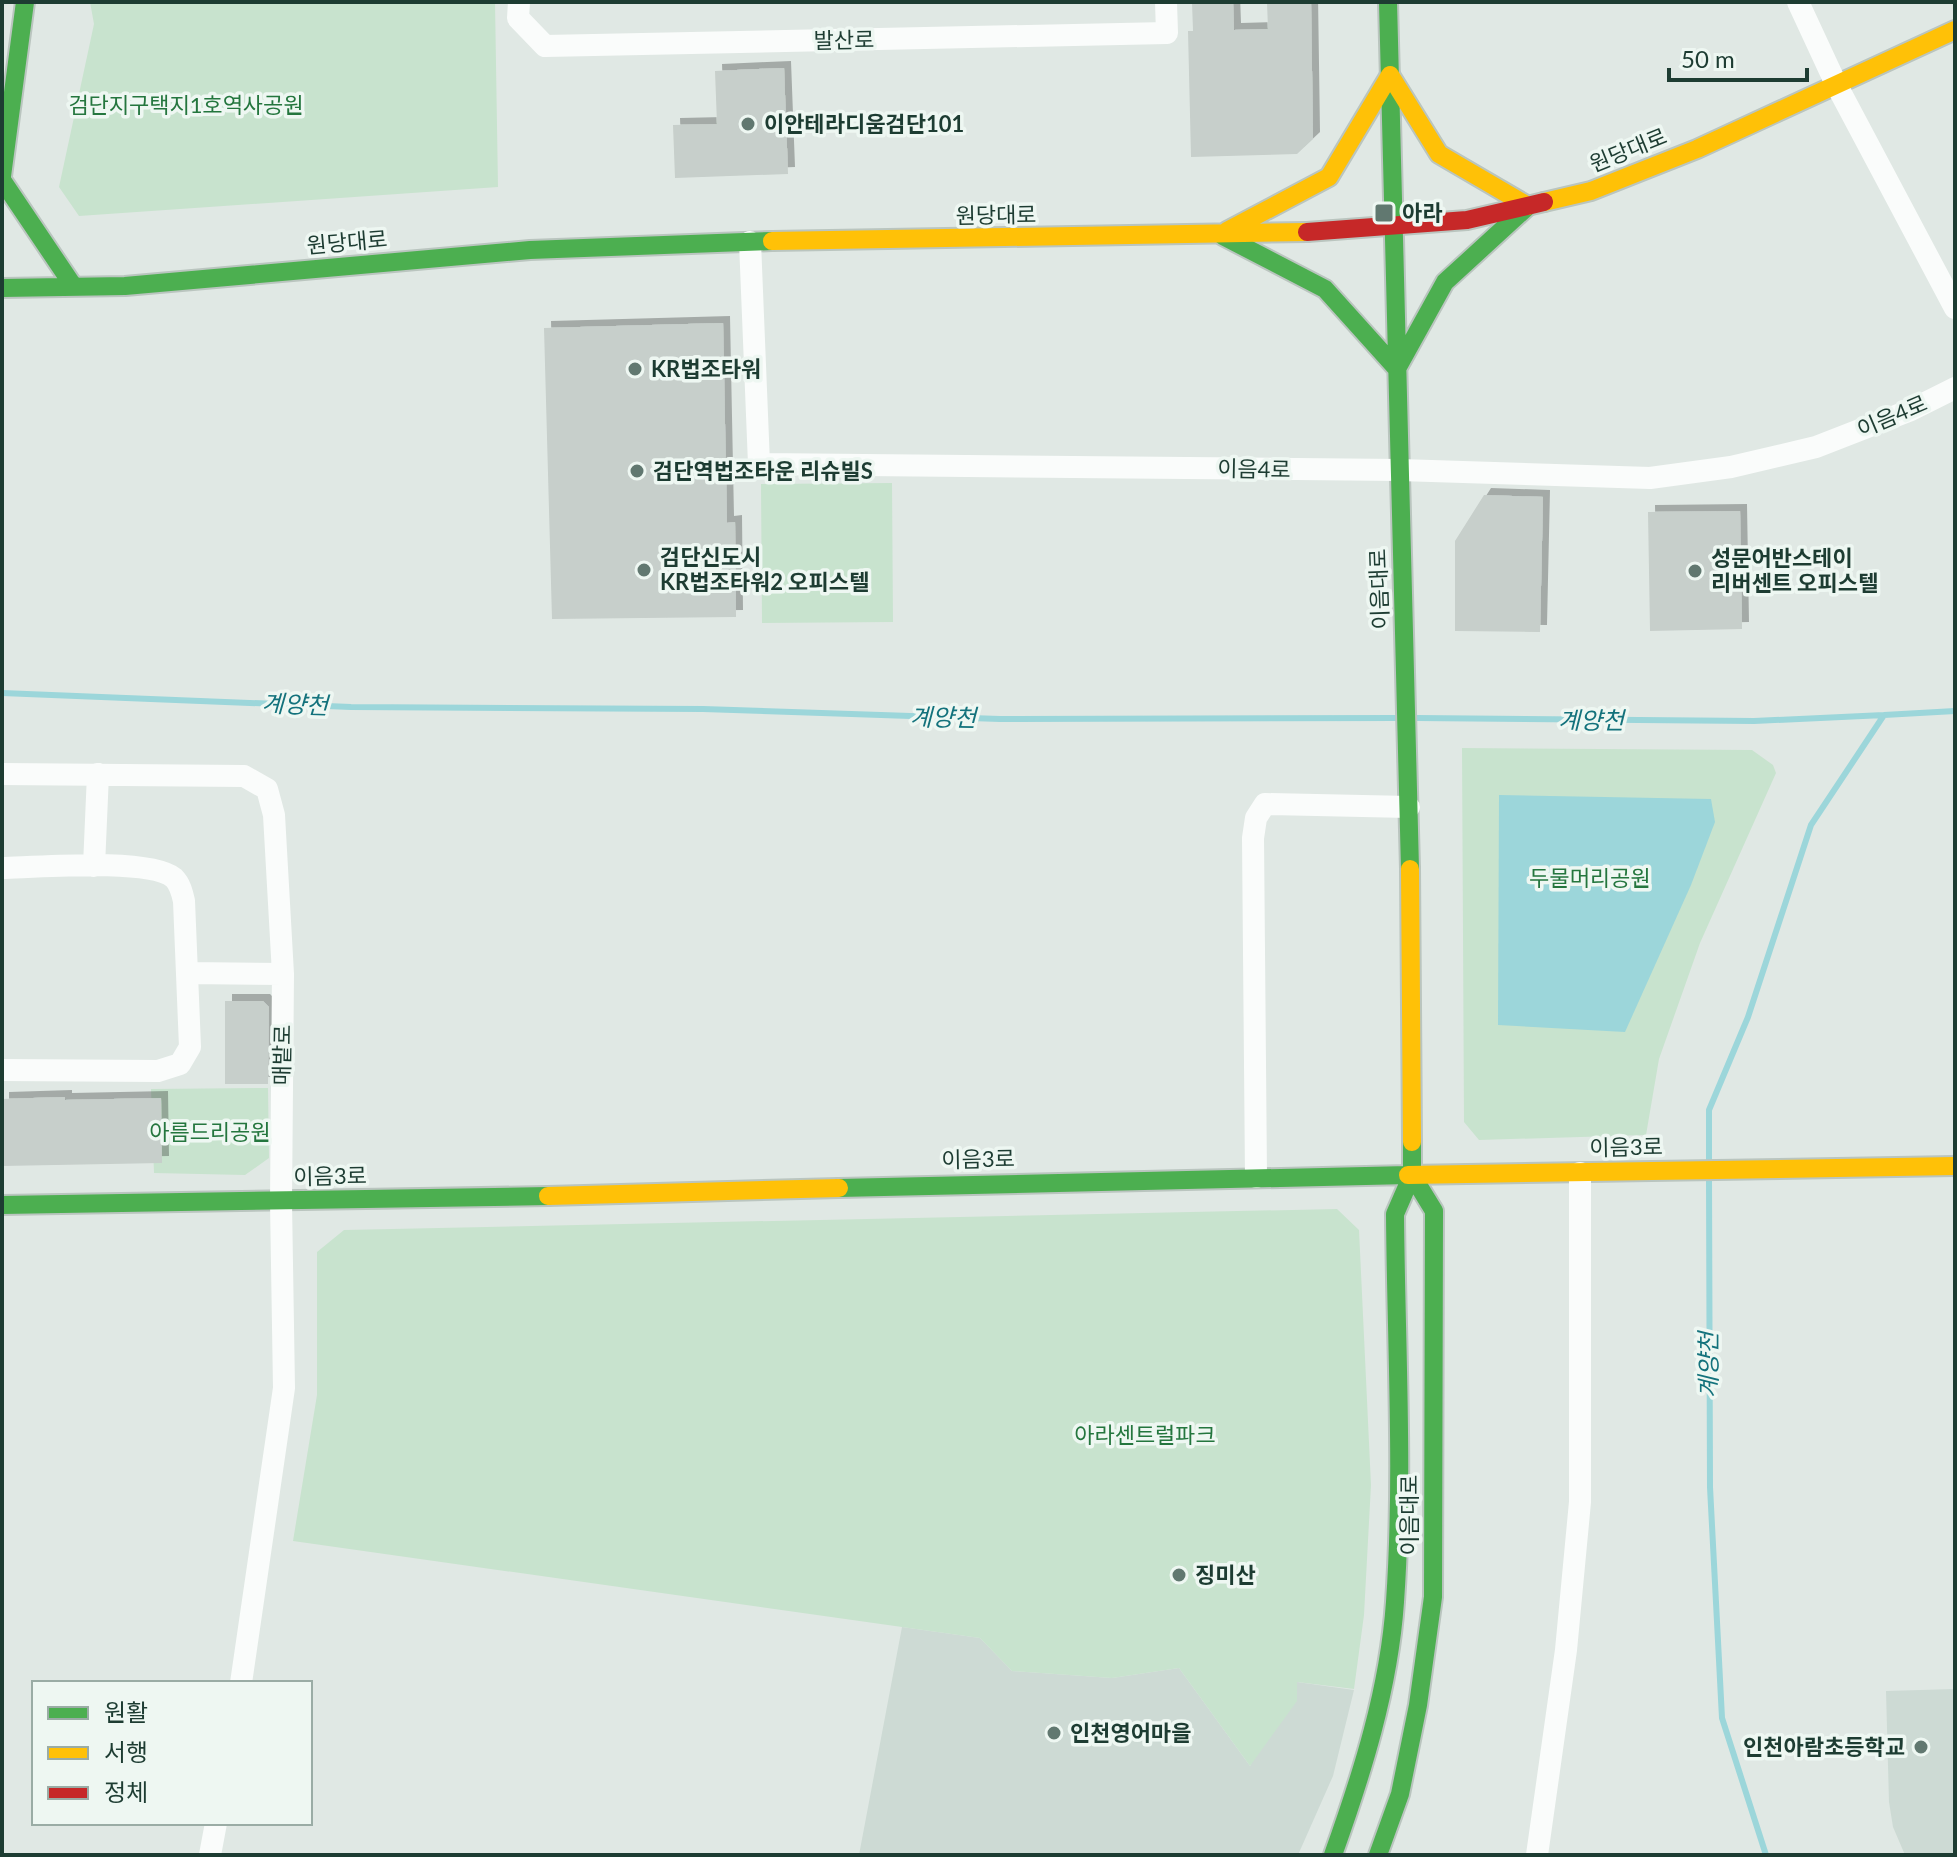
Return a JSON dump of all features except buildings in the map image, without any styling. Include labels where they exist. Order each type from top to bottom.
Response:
[{"type":"main road","points":[[25,2],[2,178],[74,287]]},
{"type":"main road","name":"이음대로","points":[[1333,1855],[1358,1785],[1380,1698],[1395,1604],[1398,1474],[1395,1214],[1412,1175],[1408,748],[1388,2]]},
{"type":"main road","name":"원당대로","points":[[2,288],[125,286],[530,250],[750,242],[1335,232],[1467,220],[1604,186],[1697,149],[1955,30]]},
{"type":"main road","points":[[1390,75],[1439,154],[1528,206],[1445,282],[1397,369],[1325,289],[1220,235],[1329,177],[1390,75]]},
{"type":"main road","name":"이음3로","points":[[2,1205],[281,1202],[1256,1177],[1955,1166]]},
{"type":"main road","name":"이음대로","points":[[1378,1855],[1400,1794],[1418,1705],[1433,1597],[1434,1211],[1412,1175]]},
{"type":"street","name":"발산로","points":[[519,2],[518,18],[545,46],[1167,33],[1166,2]]},
{"type":"street","points":[[1798,2],[1836,84],[1955,308]]},
{"type":"street","name":"이음4로","points":[[750,242],[759,464],[1400,470],[1650,478],[1731,467],[1816,447],[1911,410],[1955,388]]},
{"type":"street","name":"매밭로","points":[[2,774],[244,776],[267,789],[274,815],[283,974],[281,1202],[284,1388],[241,1681]]},
{"type":"street","points":[[94,866],[98,774]]},
{"type":"street","points":[[1256,1177],[1253,838],[1256,818],[1265,804],[1409,807]]},
{"type":"street","points":[[2,868],[94,866],[158,870],[173,878],[180,887],[184,901],[190,1047],[180,1064],[158,1071],[2,1070]]},
{"type":"street","points":[[187,973],[283,974]]},
{"type":"street","points":[[1537,1855],[1566,1650],[1580,1502],[1580,1173]]},
{"type":"street","points":[[210,1855],[216,1825]]},
{"type":"shaded area","name":"인천영어마을","points":[[902,1627],[980,1638],[1012,1671],[1112,1678],[1179,1668],[1250,1766],[1297,1682],[1354,1690],[1333,1776],[1298,1855],[859,1855]]},
{"type":"shaded area","name":"인천아람초등학교","points":[[1955,1689],[1955,1855],[1905,1855],[1893,1827],[1889,1802],[1886,1691]]},
{"type":"green space","name":"검단지구택지1호역사공원","points":[[90,2],[495,2],[498,187],[79,216],[59,187],[94,24]]},
{"type":"green space","points":[[892,483],[893,622],[762,623],[761,484]]},
{"type":"green space","name":"두물머리공원","points":[[1462,748],[1752,750],[1773,765],[1776,773],[1700,943],[1659,1059],[1646,1135],[1479,1140],[1464,1122]]},
{"type":"green space","name":"아름드리공원","points":[[268,1088],[269,1158],[245,1175],[154,1173],[151,1089]]},
{"type":"green space","name":"아라센트럴파크","points":[[1337,1209],[1359,1230],[1371,1485],[1364,1615],[1354,1689],[1297,1682],[1297,1701],[1250,1766],[1179,1668],[1112,1678],[1012,1671],[980,1638],[293,1541],[317,1395],[317,1252],[344,1230]]},
{"type":"water","points":[[1499,795],[1711,799],[1715,822],[1691,885],[1625,1032],[1498,1025]]},
{"type":"waterway","name":"계양천","points":[[2,693],[351,707],[703,709],[1000,719],[1398,718]]},
{"type":"waterway","name":"계양천","points":[[1709,1163],[1709,1110],[1748,1017],[1811,825],[1884,715],[1955,711]]},
{"type":"waterway","name":"계양천","points":[[1417,718],[1754,721],[1884,715]]},
{"type":"waterway","name":"계양천","points":[[1709,1178],[1710,1487],[1722,1718],[1766,1855]]},
{"type":"traffic: fast","points":[[2,176],[25,2]]},
{"type":"traffic: fast","points":[[1388,2],[1410,869]]},
{"type":"traffic: fast","points":[[2,180],[74,287]]},
{"type":"traffic: fast","points":[[1398,367],[1445,282],[1527,207]]},
{"type":"traffic: fast","points":[[1223,236],[1325,289],[1397,369]]},
{"type":"traffic: fast","points":[[2,288],[125,286],[530,250],[772,241]]},
{"type":"traffic: fast","points":[[1333,1855],[1373,1731],[1392,1635],[1399,1506],[1395,1214],[1412,1175],[1412,1142]]},
{"type":"traffic: fast","points":[[839,1188],[1408,1175]]},
{"type":"traffic: fast","points":[[1378,1855],[1400,1794],[1418,1705],[1433,1597],[1434,1211],[1412,1175]]},
{"type":"traffic: fast","points":[[2,1205],[548,1196]]},
{"type":"traffic: slow","points":[[1544,202],[1591,191],[1697,149],[1955,30]]},
{"type":"traffic: slow","points":[[1227,231],[1329,177],[1390,75],[1439,154],[1528,206]]},
{"type":"traffic: slow","points":[[772,241],[1307,232]]},
{"type":"traffic: slow","points":[[1410,869],[1412,1142]]},
{"type":"traffic: slow","points":[[1408,1175],[1955,1166]]},
{"type":"traffic: slow","points":[[548,1196],[839,1188]]},
{"type":"traffic: jam","points":[[1307,232],[1467,220],[1544,202]]},
{"type":"place","name":"이안테라디움검단101","points":[[748,124]]},
{"type":"place","name":"아라","points":[[1384,213]]},
{"type":"place","name":"KR법조타워","points":[[635,369]]},
{"type":"place","name":"검단역법조타운 리슈빌S","points":[[637,471]]},
{"type":"place","name":"검단신도시 KR법조타워2 오피스텔","points":[[644,570]]},
{"type":"place","name":"성문어반스테이 리버센트 오피스텔","points":[[1695,571]]},
{"type":"place","name":"징미산","points":[[1179,1575]]},
{"type":"place","name":"인천영어마을","points":[[1054,1733]]},
{"type":"place","name":"인천아람초등학교","points":[[1921,1747]]}]
